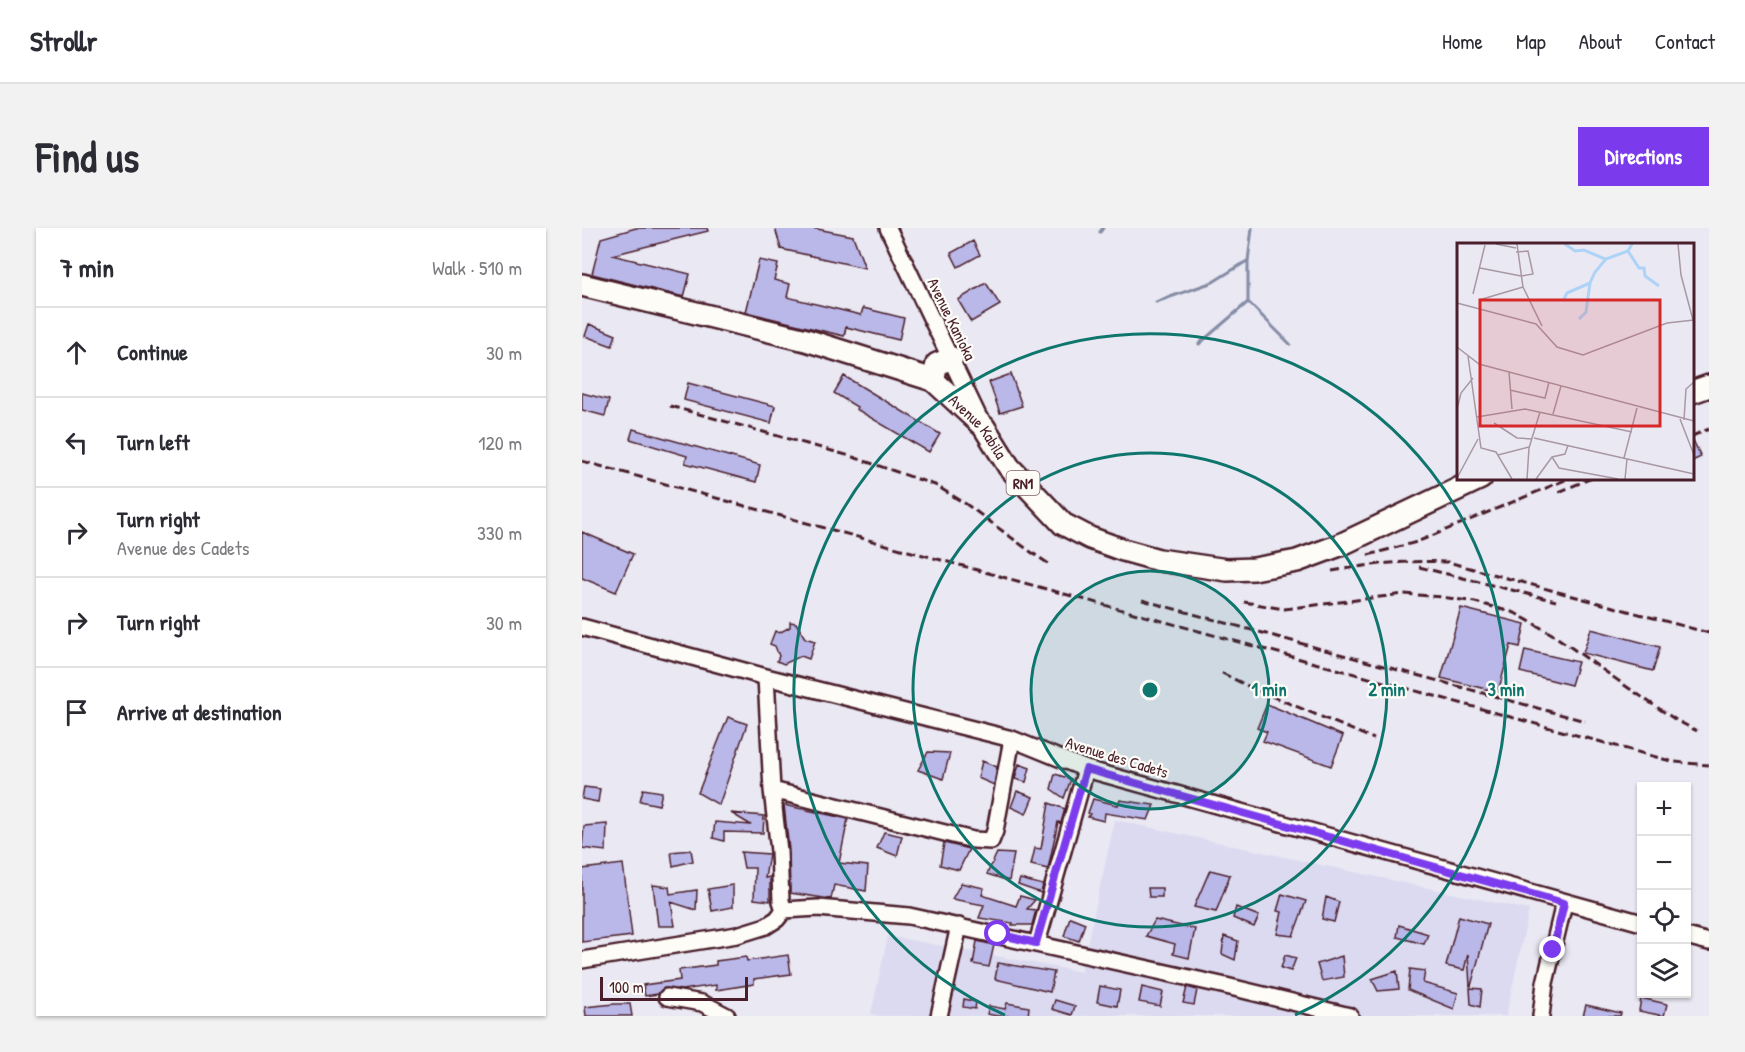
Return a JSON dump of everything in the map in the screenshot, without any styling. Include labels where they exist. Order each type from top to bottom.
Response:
[{"type":"highway","name":"Avenue Kabila","points":[[582,285],[806,340],[933,380],[984,427],[1010,467],[1063,524],[1090,538],[1159,560],[1227,570],[1297,561],[1340,545],[1477,480]]},
{"type":"highway","points":[[933,380],[937,364],[952,358]]},
{"type":"highway","points":[[1694,391],[1709,386]]},
{"type":"street","name":"Avenue Kanioka","points":[[888,228],[984,427]]},
{"type":"street","name":"Avenue des Cadets","points":[[582,627],[766,677],[1012,739],[1086,769],[1637,923]]},
{"type":"street","points":[[766,677],[772,790],[779,851],[780,901],[784,910]]},
{"type":"street","points":[[772,790],[973,840],[991,842],[1012,739]]},
{"type":"street","points":[[1036,943],[1086,769]]},
{"type":"street","points":[[1541,1016],[1545,983],[1564,903]]},
{"type":"street","points":[[582,960],[737,935],[766,926],[777,919],[784,910],[818,908],[862,911],[909,916],[959,926],[1350,1016]]},
{"type":"street","points":[[939,1016],[959,926]]},
{"type":"street","points":[[1691,937],[1709,942]]},
{"type":"street","points":[[667,997],[702,1003],[727,1016]]},
{"type":"shaded area","points":[[1115,820],[1529,910],[1506,1016],[879,1016],[871,1014],[888,936],[1081,972]]},
{"type":"building","points":[[636,228],[707,228],[708,231],[612,255],[690,274],[684,297],[592,274],[601,238]]},
{"type":"building","points":[[775,228],[812,228],[853,236],[865,268],[781,249]]},
{"type":"building","points":[[973,241],[980,255],[958,267],[951,253]]},
{"type":"building","points":[[759,260],[778,264],[774,280],[790,284],[787,297],[861,315],[863,308],[904,318],[899,340],[846,327],[844,336],[746,312]]},
{"type":"building","points":[[986,283],[1000,305],[971,322],[958,300]]},
{"type":"building","points":[[589,324],[616,335],[612,346],[585,336]]},
{"type":"building","points":[[1011,374],[1022,406],[1000,413],[989,382]]},
{"type":"building","points":[[844,376],[940,434],[929,452],[856,409],[857,407],[834,393]]},
{"type":"building","points":[[688,383],[775,406],[771,423],[684,400]]},
{"type":"building","points":[[582,393],[609,400],[605,416],[582,410]]},
{"type":"building","points":[[633,429],[760,465],[756,482],[685,463],[687,456],[630,439]]},
{"type":"building","points":[[1694,442],[1701,457],[1694,460]]},
{"type":"building","points":[[582,532],[633,554],[616,592],[582,578]]},
{"type":"building","points":[[1461,608],[1525,624],[1520,647],[1511,645],[1498,692],[1441,678]]},
{"type":"building","points":[[790,622],[796,623],[805,638],[815,641],[809,659],[801,656],[784,664],[777,661],[779,656],[775,646],[770,644],[775,631],[779,633],[790,627]]},
{"type":"building","points":[[1591,629],[1660,647],[1653,671],[1583,653]]},
{"type":"building","points":[[1525,650],[1578,662],[1571,685],[1520,672]]},
{"type":"building","points":[[1267,704],[1343,736],[1331,766],[1263,741],[1267,732],[1257,728]]},
{"type":"building","points":[[728,717],[747,724],[719,805],[698,793]]},
{"type":"building","points":[[928,752],[950,753],[943,779],[918,770]]},
{"type":"building","points":[[982,761],[997,767],[994,785],[978,778]]},
{"type":"building","points":[[1019,764],[1030,768],[1026,782],[1015,779]]},
{"type":"building","points":[[1055,774],[1071,779],[1064,798],[1051,789]]},
{"type":"building","points":[[584,787],[600,789],[598,802],[582,799]]},
{"type":"building","points":[[643,789],[662,792],[659,805],[640,801]]},
{"type":"building","points":[[1017,791],[1033,797],[1026,814],[1011,807]]},
{"type":"building","points":[[1093,799],[1118,805],[1120,800],[1154,805],[1148,820],[1105,813],[1104,821],[1088,817]]},
{"type":"building","points":[[1049,803],[1065,809],[1061,823],[1058,822],[1048,869],[1031,865],[1035,848],[1041,849]]},
{"type":"building","points":[[784,805],[848,819],[839,863],[868,866],[866,891],[834,885],[831,899],[790,893],[789,850]]},
{"type":"building","points":[[731,813],[764,816],[763,833],[724,832],[724,841],[713,838],[715,822],[751,825]]},
{"type":"building","points":[[607,824],[606,851],[582,848],[584,826]]},
{"type":"building","points":[[884,832],[902,836],[897,856],[877,848]]},
{"type":"building","points":[[944,843],[969,849],[959,870],[940,865]]},
{"type":"building","points":[[691,850],[693,861],[673,866],[671,852]]},
{"type":"building","points":[[741,852],[769,854],[765,878],[770,877],[770,901],[754,899],[755,868],[744,868]]},
{"type":"building","points":[[997,853],[1014,854],[1009,881],[987,874]]},
{"type":"building","points":[[623,864],[632,936],[582,942],[582,869]]},
{"type":"building","points":[[1210,870],[1230,875],[1216,912],[1194,907]]},
{"type":"building","points":[[1020,879],[1043,885],[1041,893],[1018,885]]},
{"type":"building","points":[[961,883],[984,888],[982,895],[1016,906],[1020,896],[1035,900],[1027,909],[1036,910],[1032,925],[1012,925],[1013,923],[979,918],[984,905],[952,899]]},
{"type":"building","points":[[653,885],[669,887],[670,894],[697,890],[696,910],[671,902],[675,926],[658,926]]},
{"type":"building","points":[[733,885],[733,907],[712,911],[708,889]]},
{"type":"building","points":[[1148,888],[1162,888],[1162,897],[1149,897]]},
{"type":"building","points":[[1282,894],[1306,901],[1293,936],[1277,934],[1282,912],[1277,911]]},
{"type":"building","points":[[1326,897],[1339,902],[1334,922],[1322,919]]},
{"type":"building","points":[[1236,907],[1259,916],[1254,927],[1233,918]]},
{"type":"building","points":[[1459,916],[1488,924],[1471,986],[1468,954],[1464,970],[1446,966]]},
{"type":"building","points":[[1070,917],[1085,923],[1079,941],[1064,936]]},
{"type":"building","points":[[1155,920],[1195,929],[1189,958],[1173,954],[1175,944],[1146,936]]},
{"type":"building","points":[[1399,925],[1428,934],[1424,944],[1397,937]]},
{"type":"building","points":[[1224,936],[1238,941],[1235,960],[1222,954]]},
{"type":"building","points":[[977,941],[994,945],[989,967],[973,964]]},
{"type":"building","points":[[788,955],[791,974],[754,979],[754,984],[716,990],[716,985],[682,990],[664,988],[658,994],[645,996],[643,985],[680,980],[679,970],[716,965],[716,961],[746,957],[747,961]]},
{"type":"building","points":[[1285,955],[1296,958],[1291,971],[1281,968]]},
{"type":"building","points":[[1342,956],[1344,977],[1322,981],[1317,964]]},
{"type":"building","points":[[998,963],[1054,972],[1050,992],[995,979]]},
{"type":"building","points":[[1410,969],[1425,971],[1423,983],[1458,993],[1454,1009],[1408,990]]},
{"type":"building","points":[[1397,971],[1399,989],[1378,991],[1372,979]]},
{"type":"building","points":[[1100,986],[1120,990],[1117,1006],[1097,1002]]},
{"type":"building","points":[[1142,987],[1163,992],[1160,1006],[1139,1002]]},
{"type":"building","points":[[1187,987],[1197,990],[1194,1005],[1183,1003]]},
{"type":"building","points":[[1470,988],[1482,989],[1480,1007],[1471,1004]]},
{"type":"building","points":[[1641,998],[1667,1004],[1664,1016],[1639,1011]]},
{"type":"building","points":[[964,999],[976,1002],[975,1009],[963,1007]]},
{"type":"building","points":[[1055,1000],[1075,1006],[1072,1015],[1052,1009]]},
{"type":"building","points":[[1007,1003],[1029,1007],[1028,1016],[987,1014],[989,1006],[1005,1009]]},
{"type":"building","points":[[630,1004],[632,1016],[586,1016],[585,1007]]},
{"type":"building","points":[[1586,1005],[1621,1013],[1620,1016],[1583,1016]]},
{"type":"waterway","points":[[1100,232],[1103,228]]},
{"type":"waterway","points":[[1199,344],[1248,302],[1248,261],[1252,228]]},
{"type":"waterway","points":[[1156,302],[1213,282],[1247,261]]},
{"type":"waterway","points":[[1248,302],[1290,344]]},
{"type":"railway","points":[[670,406],[850,456],[935,485],[966,504],[1049,564]]},
{"type":"railway","points":[[1694,435],[1709,429]]},
{"type":"railway","points":[[582,461],[1674,762],[1709,765]]},
{"type":"railway","points":[[1368,555],[1417,542],[1565,480]]},
{"type":"railway","points":[[1559,492],[1587,480]]},
{"type":"railway","points":[[1332,571],[1390,563],[1448,562],[1709,633]]},
{"type":"railway","points":[[1419,567],[1556,601]]},
{"type":"railway","points":[[1244,602],[1284,609],[1404,594],[1475,602],[1515,613],[1552,634],[1676,720],[1697,731]]},
{"type":"railway","points":[[1142,600],[1585,721]]},
{"type":"railway","points":[[1222,673],[1374,739]]},
{"type":"route","points":[[998,934],[1036,943],[1086,769],[1564,903],[1553,950]]}]
